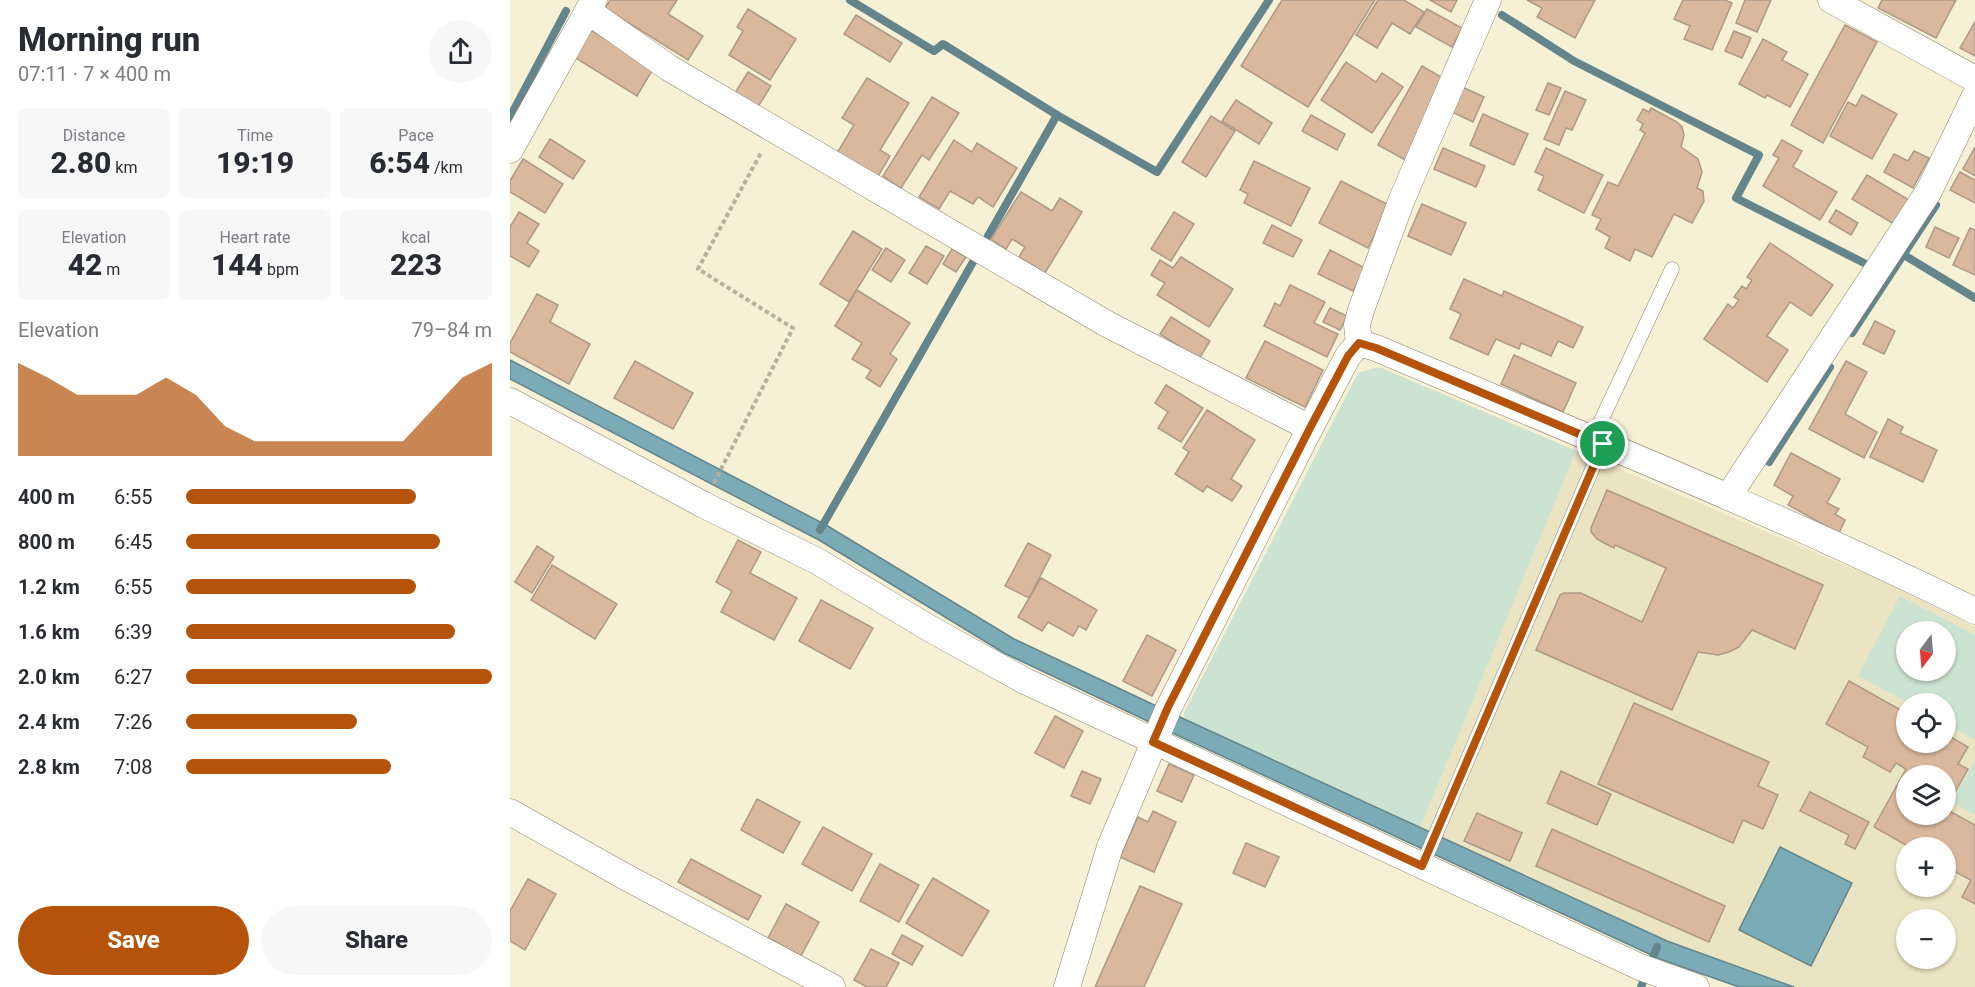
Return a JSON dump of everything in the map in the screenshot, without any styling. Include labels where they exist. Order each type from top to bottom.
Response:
[{"type":"street","points":[[1067,987],[1110,847],[1155,737],[1168,707],[1310,428],[1348,356],[1359,343],[1357,325],[1361,310],[1402,199],[1488,0]]},
{"type":"street","points":[[1831,0],[1975,79]]},
{"type":"street","points":[[510,150],[591,5],[669,68],[1107,324],[1310,428]]},
{"type":"street","points":[[1728,497],[1929,191],[1975,96]]},
{"type":"street","points":[[1359,343],[1376,348],[1728,497],[1901,574],[1975,611]]},
{"type":"street","points":[[510,401],[704,505],[817,561],[934,631],[1025,681],[1155,737],[1424,861],[1648,970],[1696,987]]},
{"type":"street","points":[[510,812],[832,987]]},
{"type":"lane","points":[[1424,861],[1597,442],[1672,269]]},
{"type":"path","points":[[712,487],[793,328],[698,269],[774,129]]},
{"type":"shaded area","points":[[1379,367],[1885,582],[1975,627],[1975,987],[1794,987],[1667,941],[1184,719],[1184,713],[1358,373]]},
{"type":"green space","points":[[1379,367],[1576,451],[1420,828],[1184,719],[1184,713],[1358,373]]},
{"type":"green space","points":[[1900,596],[1948,621],[1896,621],[1896,681],[1956,681],[1956,625],[1975,635],[1975,740],[1956,730],[1956,693],[1896,693],[1896,696],[1858,676]]},
{"type":"green space","points":[[1975,760],[1975,815],[1956,804],[1956,795]]},
{"type":"water","points":[[510,360],[826,525],[1014,639],[1667,941],[1794,987],[1739,987],[1660,959],[1004,653],[819,540],[510,379]]},
{"type":"water","points":[[1780,847],[1852,883],[1811,966],[1739,930]]},
{"type":"building","points":[[610,0],[677,0],[668,14],[703,36],[688,60],[605,8]]},
{"type":"building","points":[[1282,0],[1375,0],[1308,107],[1241,66]]},
{"type":"building","points":[[1378,0],[1404,0],[1424,12],[1410,34],[1392,23],[1377,48],[1356,35]]},
{"type":"building","points":[[1430,0],[1457,0],[1451,12]]},
{"type":"building","points":[[1527,0],[1595,0],[1575,38],[1537,17],[1542,8]]},
{"type":"building","points":[[1683,0],[1725,0],[1732,3],[1712,50],[1684,39],[1690,26],[1674,19]]},
{"type":"building","points":[[1745,0],[1771,0],[1757,32],[1736,23]]},
{"type":"building","points":[[1882,0],[1956,0],[1936,38],[1878,8]]},
{"type":"building","points":[[748,9],[796,39],[770,80],[729,55],[743,31],[737,27]]},
{"type":"building","points":[[1427,9],[1462,28],[1452,47],[1416,27]]},
{"type":"building","points":[[856,15],[902,43],[890,62],[844,34]]},
{"type":"building","points":[[1975,22],[1975,56],[1960,48]]},
{"type":"building","points":[[1845,25],[1877,42],[1823,143],[1791,125]]},
{"type":"building","points":[[591,30],[653,69],[637,96],[574,57]]},
{"type":"building","points":[[1734,31],[1751,38],[1742,58],[1725,51]]},
{"type":"building","points":[[1763,39],[1787,52],[1782,60],[1808,74],[1790,107],[1767,95],[1765,98],[1739,84]]},
{"type":"building","points":[[1346,62],[1376,82],[1382,73],[1403,87],[1372,133],[1321,100]]},
{"type":"building","points":[[1422,66],[1441,77],[1409,162],[1378,145]]},
{"type":"building","points":[[748,72],[771,86],[756,110],[733,96]]},
{"type":"building","points":[[867,78],[909,103],[880,150],[890,156],[877,178],[837,153],[854,125],[842,118]]},
{"type":"building","points":[[1548,83],[1561,88],[1549,115],[1536,110]]},
{"type":"building","points":[[1462,87],[1484,97],[1473,122],[1452,112]]},
{"type":"building","points":[[1565,91],[1586,100],[1572,130],[1566,128],[1559,145],[1544,139]]},
{"type":"building","points":[[1862,95],[1897,114],[1872,159],[1830,136],[1848,102],[1856,106]]},
{"type":"building","points":[[932,97],[959,113],[929,160],[922,155],[901,188],[883,176]]},
{"type":"building","points":[[1236,100],[1272,123],[1259,144],[1222,121]]},
{"type":"building","points":[[1651,108],[1682,127],[1684,135],[1681,147],[1698,159],[1702,172],[1697,188],[1703,191],[1704,201],[1692,223],[1674,214],[1652,257],[1635,249],[1630,261],[1605,248],[1610,237],[1596,229],[1601,219],[1592,215],[1608,182],[1618,186],[1645,133],[1640,130],[1643,124],[1637,120],[1643,109],[1649,112]]},
{"type":"building","points":[[1483,114],[1528,134],[1514,165],[1470,145]]},
{"type":"building","points":[[1311,115],[1345,134],[1337,150],[1302,131]]},
{"type":"building","points":[[1211,116],[1235,131],[1206,177],[1182,162]]},
{"type":"building","points":[[550,139],[585,161],[573,179],[539,157]]},
{"type":"building","points":[[954,140],[972,152],[977,143],[1017,168],[993,207],[978,197],[973,204],[950,191],[939,209],[919,197]]},
{"type":"building","points":[[1782,140],[1802,151],[1793,167],[1837,192],[1820,220],[1763,186],[1779,158],[1773,155]]},
{"type":"building","points":[[1975,147],[1975,176],[1963,169]]},
{"type":"building","points":[[1443,148],[1485,166],[1476,187],[1434,169]]},
{"type":"building","points":[[1546,148],[1603,175],[1584,213],[1538,190],[1544,176],[1535,172]]},
{"type":"building","points":[[1914,151],[1929,158],[1913,188],[1884,172],[1894,154],[1908,161]]},
{"type":"building","points":[[523,159],[563,184],[545,213],[510,192],[510,181]]},
{"type":"building","points":[[1254,161],[1310,188],[1291,226],[1244,203],[1248,194],[1240,190]]},
{"type":"building","points":[[1960,172],[1975,180],[1975,203],[1950,190]]},
{"type":"building","points":[[1867,175],[1909,200],[1894,224],[1852,199]]},
{"type":"building","points":[[1341,181],[1389,205],[1368,248],[1319,223]]},
{"type":"building","points":[[1021,192],[1052,211],[1060,198],[1082,212],[1045,273],[1019,257],[1025,247],[1012,239],[1006,249],[991,239]]},
{"type":"building","points":[[1422,204],[1466,223],[1451,255],[1408,236]]},
{"type":"building","points":[[1836,210],[1858,223],[1851,235],[1829,222]]},
{"type":"building","points":[[519,212],[539,224],[527,243],[539,251],[529,267],[510,256],[510,227]]},
{"type":"building","points":[[1174,212],[1194,224],[1171,261],[1151,249]]},
{"type":"building","points":[[1272,225],[1302,240],[1293,257],[1263,243]]},
{"type":"building","points":[[1935,227],[1959,238],[1949,258],[1926,247]]},
{"type":"building","points":[[1970,228],[1975,230],[1975,275],[1953,265]]},
{"type":"building","points":[[853,231],[882,249],[849,302],[820,284]]},
{"type":"building","points":[[1770,243],[1833,285],[1811,316],[1790,302],[1767,336],[1788,350],[1767,382],[1704,339],[1728,304],[1733,308],[1739,300],[1734,297],[1742,286],[1746,289],[1752,280],[1747,277]]},
{"type":"building","points":[[926,246],[944,256],[927,284],[909,273]]},
{"type":"building","points":[[886,248],[905,260],[891,282],[872,270]]},
{"type":"building","points":[[952,249],[966,257],[956,272],[943,264]]},
{"type":"building","points":[[1330,250],[1365,268],[1353,291],[1318,274]]},
{"type":"building","points":[[1181,257],[1233,289],[1209,327],[1157,295],[1165,283],[1151,275],[1160,260],[1173,268]]},
{"type":"building","points":[[1464,279],[1502,296],[1504,291],[1583,327],[1573,348],[1558,341],[1551,356],[1521,343],[1519,349],[1496,339],[1488,355],[1450,338],[1461,314],[1450,309]]},
{"type":"building","points":[[1290,285],[1325,302],[1314,323],[1338,334],[1327,357],[1264,326],[1275,303],[1280,306]]},
{"type":"building","points":[[857,290],[910,323],[890,354],[897,359],[880,387],[866,378],[871,370],[852,359],[862,343],[835,326]]},
{"type":"building","points":[[537,294],[558,305],[550,322],[590,344],[569,384],[510,352],[510,343]]},
{"type":"building","points":[[1330,308],[1347,316],[1340,330],[1323,322]]},
{"type":"building","points":[[1171,317],[1210,341],[1199,359],[1160,334]]},
{"type":"building","points":[[1875,321],[1895,331],[1884,354],[1863,344]]},
{"type":"building","points":[[1265,341],[1323,370],[1305,407],[1246,378]]},
{"type":"building","points":[[1514,355],[1576,383],[1563,412],[1501,384]]},
{"type":"building","points":[[635,361],[693,393],[673,429],[614,398]]},
{"type":"building","points":[[1846,361],[1867,372],[1845,414],[1877,432],[1864,458],[1809,429]]},
{"type":"building","points":[[1166,385],[1203,408],[1181,442],[1158,428],[1168,412],[1155,403]]},
{"type":"building","points":[[1207,410],[1255,440],[1231,479],[1242,486],[1232,501],[1207,486],[1203,492],[1175,474],[1189,452],[1183,448]]},
{"type":"building","points":[[1888,419],[1903,427],[1900,433],[1937,450],[1923,482],[1870,457]]},
{"type":"building","points":[[1791,453],[1840,479],[1827,503],[1839,509],[1835,514],[1845,520],[1839,533],[1788,505],[1793,496],[1774,485]]},
{"type":"building","points":[[1607,490],[1823,585],[1795,649],[1752,630],[1739,647],[1729,652],[1718,655],[1698,652],[1672,710],[1536,650],[1560,595],[1581,593],[1642,622],[1666,568],[1615,545],[1614,548],[1597,539],[1591,532]]},
{"type":"building","points":[[738,540],[761,552],[750,573],[797,598],[774,640],[721,612],[732,591],[716,582]]},
{"type":"building","points":[[1028,543],[1051,555],[1029,598],[1005,586]]},
{"type":"building","points":[[537,546],[554,557],[532,593],[515,582]]},
{"type":"building","points":[[552,565],[617,604],[595,639],[531,600]]},
{"type":"building","points":[[1041,578],[1097,610],[1086,630],[1079,626],[1073,636],[1048,622],[1042,631],[1018,617]]},
{"type":"building","points":[[821,600],[873,628],[850,669],[799,641]]},
{"type":"building","points":[[1147,635],[1176,650],[1152,696],[1123,681]]},
{"type":"building","points":[[1849,681],[1896,707],[1896,753],[1956,753],[1956,740],[1968,747],[1958,764],[1968,769],[1956,791],[1956,765],[1899,765],[1896,763],[1890,772],[1863,757],[1868,747],[1826,724]]},
{"type":"building","points":[[1634,703],[1769,762],[1758,786],[1778,795],[1763,829],[1743,820],[1733,843],[1598,784]]},
{"type":"building","points":[[1055,716],[1083,731],[1064,768],[1035,753]]},
{"type":"building","points":[[1169,764],[1194,775],[1182,802],[1157,791]]},
{"type":"building","points":[[1082,771],[1101,779],[1090,804],[1071,796]]},
{"type":"building","points":[[1561,771],[1611,794],[1597,825],[1547,803]]},
{"type":"building","points":[[1896,787],[1896,825],[1956,825],[1956,815],[1975,825],[1975,904],[1962,897],[1971,880],[1956,872],[1956,837],[1896,837],[1896,839],[1874,827]]},
{"type":"building","points":[[1810,792],[1869,822],[1855,849],[1845,844],[1849,835],[1800,811]]},
{"type":"building","points":[[757,799],[800,822],[783,853],[741,830]]},
{"type":"building","points":[[1153,811],[1176,822],[1154,872],[1120,857],[1138,817],[1148,822]]},
{"type":"building","points":[[1477,813],[1522,833],[1510,861],[1464,841]]},
{"type":"building","points":[[823,827],[872,854],[852,891],[802,864]]},
{"type":"building","points":[[1552,829],[1725,906],[1709,942],[1536,866]]},
{"type":"building","points":[[1246,843],[1279,857],[1265,887],[1233,873]]},
{"type":"building","points":[[691,859],[761,896],[748,920],[678,882]]},
{"type":"building","points":[[880,864],[919,885],[899,922],[860,901]]},
{"type":"building","points":[[933,878],[989,911],[962,956],[906,923]]},
{"type":"building","points":[[528,879],[556,894],[525,950],[510,941],[510,911]]},
{"type":"building","points":[[1140,886],[1182,904],[1144,987],[1095,987]]},
{"type":"building","points":[[786,904],[819,922],[801,956],[768,938]]},
{"type":"building","points":[[902,935],[923,946],[912,965],[892,954]]},
{"type":"building","points":[[871,949],[899,963],[886,987],[867,987],[854,980]]},
{"type":"waterway","points":[[850,0],[934,51],[943,44],[1057,115]]},
{"type":"waterway","points":[[988,236],[1057,115],[1157,172],[1269,0]]},
{"type":"waterway","points":[[510,117],[566,11]]},
{"type":"waterway","points":[[1502,15],[1574,61],[1759,155],[1736,198],[1866,264]]},
{"type":"waterway","points":[[1852,333],[1936,205]]},
{"type":"waterway","points":[[1904,255],[1975,298]]},
{"type":"waterway","points":[[820,530],[973,262]]},
{"type":"waterway","points":[[1769,462],[1830,367]]},
{"type":"waterway","points":[[1641,987],[1657,947]]},
{"type":"route","points":[[1359,343],[1376,348],[1603,444],[1422,866],[1153,742],[1168,707],[1310,428],[1348,356],[1359,343]]}]
